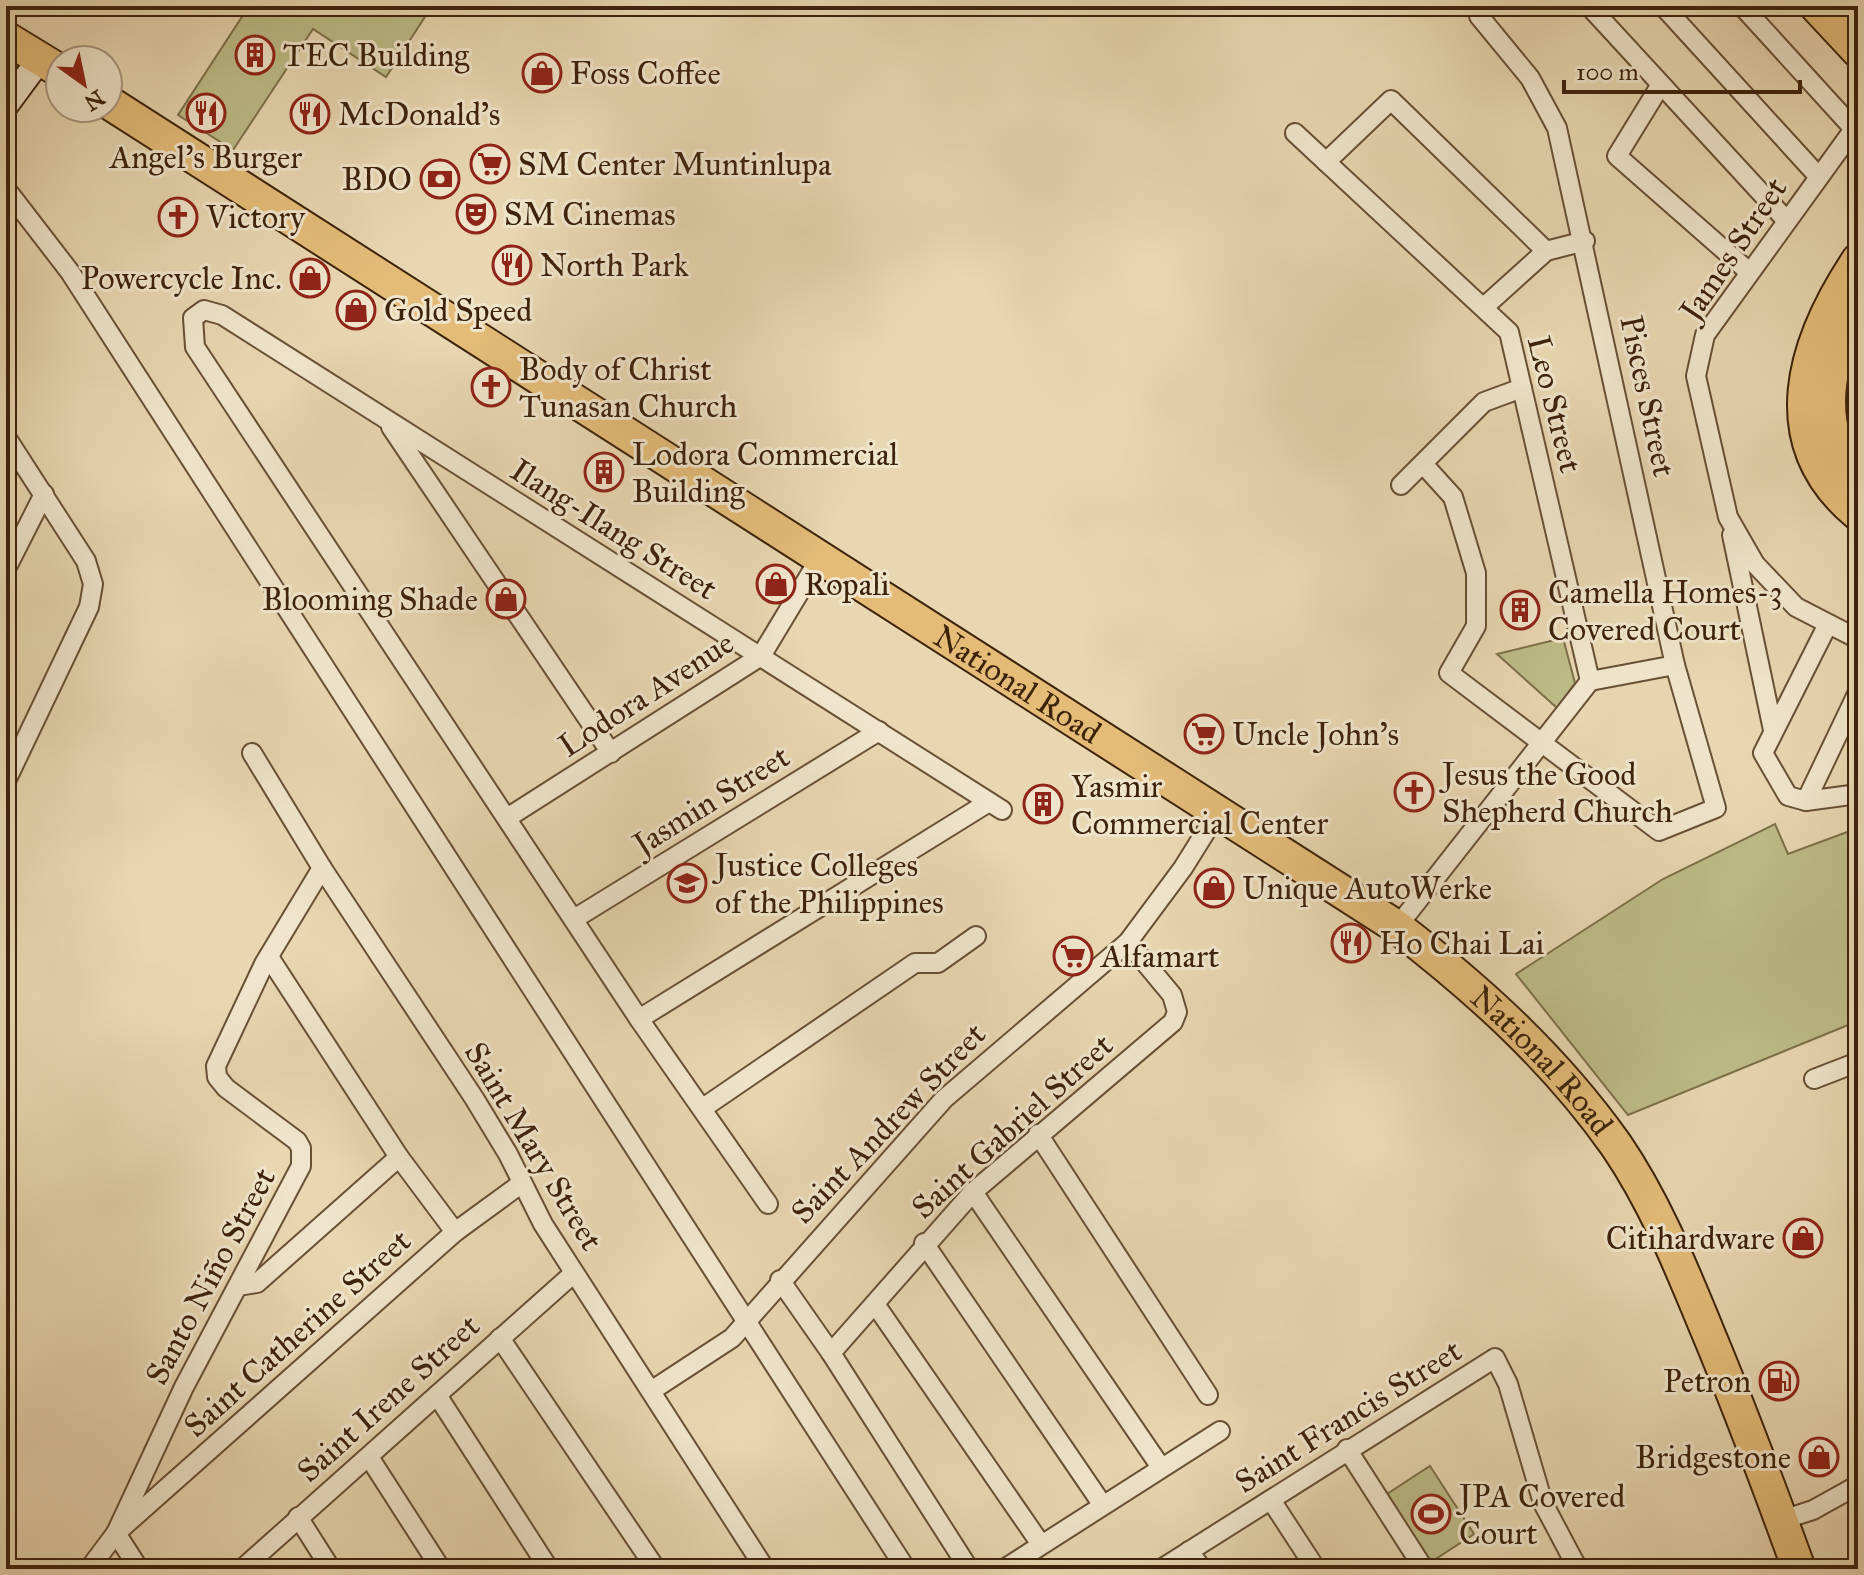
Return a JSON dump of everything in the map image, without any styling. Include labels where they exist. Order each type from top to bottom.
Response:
[{"type":"highway","points":[[1816,6],[1858,51]]},
{"type":"highway","points":[[6,38],[44,61]]},
{"type":"highway","name":"National Road","points":[[124,112],[1397,927],[1524,1033],[1617,1148],[1676,1255],[1799,1569]]},
{"type":"highway","points":[[1858,260],[1816,336],[1806,369],[1803,397],[1812,449],[1832,485],[1858,514]]},
{"type":"highway","points":[[1858,299],[1837,349],[1828,404],[1833,437],[1858,482]]},
{"type":"street","points":[[1589,6],[1786,220]]},
{"type":"street","points":[[1663,6],[1819,177]]},
{"type":"street","name":"James Street","points":[[1742,6],[1854,129],[1748,271],[1705,335],[1696,376],[1728,517],[1755,564],[1796,607],[1827,626],[1858,639]]},
{"type":"street","name":"Pisces Street","points":[[1479,16],[1503,40],[1544,101],[1557,128],[1585,241],[1675,665],[1716,808],[1659,831],[1538,743]]},
{"type":"street","points":[[6,105],[44,70]]},
{"type":"street","points":[[1660,86],[1617,156],[1748,271]]},
{"type":"street","points":[[1326,162],[1391,100],[1546,251]]},
{"type":"street","name":"Leo Street","points":[[1295,133],[1509,332],[1590,681]]},
{"type":"street","points":[[6,189],[70,272],[906,1569]]},
{"type":"street","points":[[1484,307],[1546,251],[1585,241]]},
{"type":"street","name":"Ilang-Ilang Street","points":[[507,818],[195,347],[193,318],[204,310],[222,315],[995,806],[639,1019]]},
{"type":"street","points":[[1401,485],[1484,402],[1522,388]]},
{"type":"street","points":[[385,418],[611,753]]},
{"type":"street","points":[[6,437],[86,561],[92,596],[6,781]]},
{"type":"street","points":[[429,483],[451,462]]},
{"type":"street","points":[[1424,465],[1453,497],[1476,573],[1476,626],[1449,673],[1538,743]]},
{"type":"street","points":[[6,569],[44,494]]},
{"type":"street","points":[[1728,517],[1773,730]]},
{"type":"street","name":"Lodora Avenue","points":[[507,818],[761,656],[820,558]]},
{"type":"street","points":[[1827,626],[1763,753],[1788,796],[1806,801],[1858,794]]},
{"type":"street","points":[[1397,927],[1538,743],[1590,681],[1675,665]]},
{"type":"street","points":[[1806,801],[1858,692]]},
{"type":"street","name":"Jasmin Street","points":[[574,919],[879,731]]},
{"type":"street","name":"Saint Mary Street","points":[[252,753],[322,868],[474,1098],[574,1273],[765,1569]]},
{"type":"street","name":"Saint Andrew Street","points":[[651,1391],[732,1338],[780,1280],[944,1099],[1128,942],[1183,868],[1218,812]]},
{"type":"street","points":[[507,818],[639,1019],[768,1204]]},
{"type":"street","name":"Santo Niño Street","points":[[116,1533],[184,1387],[303,1158],[301,1148],[292,1135],[226,1088],[216,1073],[216,1066],[269,957],[322,868]]},
{"type":"street","points":[[703,1108],[915,963],[938,963],[976,936]]},
{"type":"street","name":"Saint Gabriel Street","points":[[831,1353],[924,1243],[973,1192],[1173,1022],[1177,1012],[1172,995],[1128,942]]},
{"type":"street","points":[[269,957],[399,1157],[455,1232]]},
{"type":"street","points":[[1814,1079],[1858,1062]]},
{"type":"street","points":[[1038,1134],[1208,1395]]},
{"type":"street","points":[[238,1286],[257,1283],[399,1157]]},
{"type":"street","name":"Saint Catherine Street","points":[[116,1533],[455,1232],[522,1183]]},
{"type":"street","points":[[973,1192],[1160,1466]]},
{"type":"street","points":[[924,1243],[1102,1504]]},
{"type":"street","name":"Saint Irene Street","points":[[242,1569],[574,1273]]},
{"type":"street","points":[[780,1280],[831,1353],[969,1569]]},
{"type":"street","points":[[875,1304],[1040,1543]]},
{"type":"street","points":[[500,1338],[656,1569]]},
{"type":"street","name":"Saint Francis Street","points":[[1161,1569],[1495,1358],[1508,1384],[1543,1503],[1578,1569]]},
{"type":"street","points":[[437,1395],[549,1569]]},
{"type":"street","points":[[1004,1569],[1160,1466],[1220,1431]]},
{"type":"street","points":[[1347,1449],[1424,1569]]},
{"type":"street","points":[[369,1457],[441,1569]]},
{"type":"street","points":[[1782,1520],[1813,1510],[1858,1485]]},
{"type":"street","points":[[1271,1500],[1316,1569]]},
{"type":"street","points":[[298,1517],[331,1569]]},
{"type":"street","points":[[89,1569],[116,1533],[139,1569]]},
{"type":"street","points":[[1189,1551],[1202,1569]]},
{"type":"shaded area","points":[[249,6],[432,6],[386,77],[313,29],[233,150],[178,115]]},
{"type":"shaded area","points":[[1858,359],[1858,448],[1850,427],[1849,404]]},
{"type":"shaded area","points":[[1563,638],[1575,683],[1557,708],[1497,654]]},
{"type":"shaded area","points":[[1775,824],[1788,854],[1858,828],[1858,1021],[1628,1115],[1516,974],[1663,879]]},
{"type":"shaded area","name":"JPA Covered Court","points":[[1430,1466],[1474,1534],[1431,1562],[1387,1494]]},
{"type":"place","name":"TEC Building","points":[[255,55]]},
{"type":"place","name":"Foss Coffee","points":[[542,73]]},
{"type":"place","name":"Angel's Burger","points":[[206,113]]},
{"type":"place","name":"McDonald's","points":[[310,114]]},
{"type":"place","name":"SM Center Muntinlupa","points":[[490,164]]},
{"type":"place","name":"BDO","points":[[440,179]]},
{"type":"place","name":"SM Cinemas","points":[[476,214]]},
{"type":"place","name":"Victory","points":[[178,217]]},
{"type":"place","name":"North Park","points":[[512,265]]},
{"type":"place","name":"Powercycle Inc.","points":[[310,278]]},
{"type":"place","name":"Gold Speed","points":[[356,310]]},
{"type":"place","name":"Body of Christ Tunasan Church","points":[[491,387]]},
{"type":"place","name":"Lodora Commercial Building","points":[[604,472]]},
{"type":"place","name":"Ropali","points":[[776,584]]},
{"type":"place","name":"Blooming Shade","points":[[506,599]]},
{"type":"place","name":"Camella Homes-3 Covered Court","points":[[1520,610]]},
{"type":"place","name":"Uncle John's","points":[[1204,734]]},
{"type":"place","name":"Jesus the Good Shepherd Church","points":[[1414,792]]},
{"type":"place","name":"Yasmir Commercial Center","points":[[1043,804]]},
{"type":"place","name":"Justice Colleges of the Philippines","points":[[687,883]]},
{"type":"place","name":"Unique AutoWerke","points":[[1214,888]]},
{"type":"place","name":"Ho Chai Lai","points":[[1351,943]]},
{"type":"place","name":"Alfamart","points":[[1073,956]]},
{"type":"place","name":"Citihardware","points":[[1803,1238]]},
{"type":"place","name":"Petron","points":[[1779,1381]]},
{"type":"place","name":"Bridgestone","points":[[1819,1457]]},
{"type":"place","name":"JPA Covered Court","points":[[1431,1514]]}]
